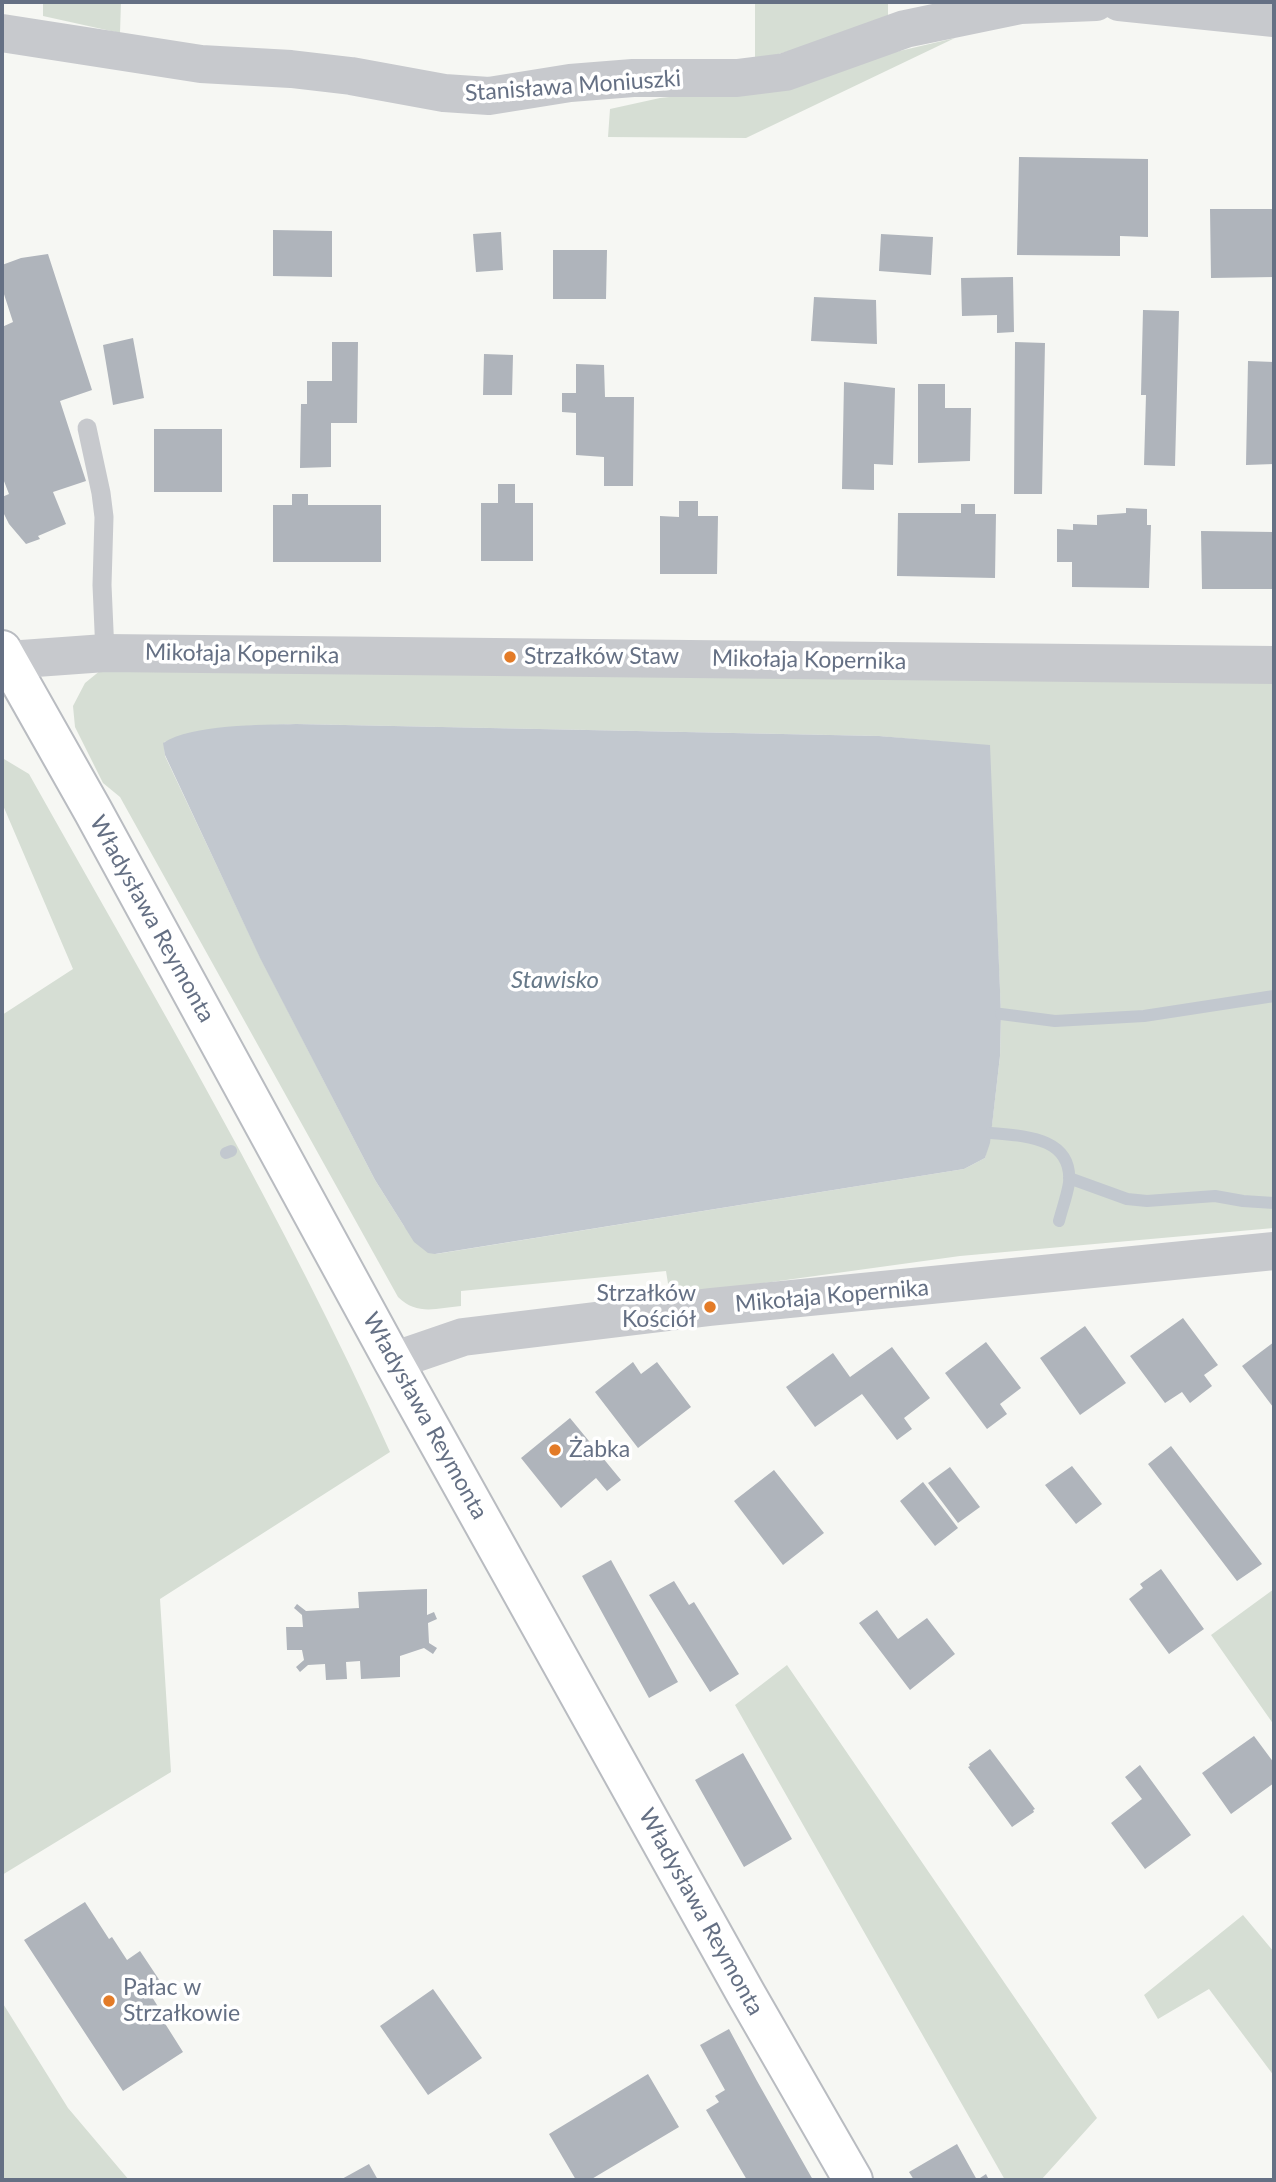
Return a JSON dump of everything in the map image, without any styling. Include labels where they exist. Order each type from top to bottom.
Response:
[{"type":"street","name":"Stanisława Moniuszki","points":[[2,33],[201,64],[291,69],[351,76],[443,93],[489,96],[570,83],[633,78],[737,78],[785,72],[905,29],[1021,5],[1096,2]]},
{"type":"street","points":[[1119,2],[1274,18]]},
{"type":"street","name":"Mikołaja Kopernika","points":[[5,655],[106,653],[1274,665]]},
{"type":"street","name":"Władysława Reymonta","points":[[5,655],[393,1361],[746,1994],[853,2180]]},
{"type":"street","name":"Mikołaja Kopernika","points":[[393,1361],[463,1337],[710,1307],[1274,1251]]},
{"type":"lane","points":[[88,428],[104,517],[102,585],[106,653]]},
{"type":"shaded area","points":[[43,2],[121,2],[120,33],[43,16]]},
{"type":"shaded area","points":[[755,2],[888,2],[888,22],[755,61]]},
{"type":"shaded area","points":[[955,38],[746,138],[608,137],[610,109],[660,98],[733,90]]},
{"type":"shaded area","points":[[101,670],[1274,679],[1274,1228],[960,1256],[670,1296],[666,1271],[461,1291],[461,1306],[428,1309],[412,1307],[398,1297],[120,797],[103,783],[75,727],[73,706],[85,683]],"holes":[[[296,724],[879,736],[989,746],[1001,1014],[1000,1056],[991,1133],[985,1158],[964,1169],[436,1254],[404,1226],[375,1180],[260,957],[165,756],[164,742],[246,726]]]},
{"type":"shaded area","points":[[4,759],[29,774],[217,1109],[307,1279],[390,1452],[160,1599],[171,1772],[2,1875],[2,1015],[73,969],[2,803]]},
{"type":"shaded area","points":[[1274,1589],[1274,1725],[1211,1635]]},
{"type":"shaded area","points":[[787,1665],[1097,2118],[1041,2180],[1005,2180],[735,1705]]},
{"type":"shaded area","points":[[1243,1915],[1274,1952],[1274,2076],[1209,1989],[1158,2019],[1144,1995]]},
{"type":"shaded area","points":[[2,2002],[68,2108],[129,2180],[2,2180]]},
{"type":"water","name":"Stawisko","points":[[246,725],[879,736],[990,745],[1001,1014],[1000,1056],[990,1143],[985,1158],[964,1169],[428,1253],[414,1242],[375,1180],[260,958],[165,755],[163,743],[191,732]]},
{"type":"building","points":[[1019,157],[1148,159],[1148,237],[1120,236],[1120,256],[1017,255]]},
{"type":"building","points":[[1210,209],[1274,209],[1274,277],[1211,278]]},
{"type":"building","points":[[273,230],[332,231],[332,277],[273,276]]},
{"type":"building","points":[[501,232],[503,270],[476,272],[473,234]]},
{"type":"building","points":[[881,234],[933,237],[931,275],[879,271]]},
{"type":"building","points":[[553,250],[607,250],[606,299],[553,299]]},
{"type":"building","points":[[48,254],[92,390],[60,401],[86,481],[53,492],[66,524],[26,544],[9,524],[2,510],[2,497],[9,494],[2,476],[2,327],[13,322],[2,288],[2,265],[21,258]]},
{"type":"building","points":[[1013,277],[1014,332],[997,333],[997,315],[962,316],[961,278]]},
{"type":"building","points":[[814,297],[876,300],[877,344],[811,341]]},
{"type":"building","points":[[1143,310],[1179,311],[1175,466],[1144,465],[1146,395],[1141,395]]},
{"type":"building","points":[[133,338],[144,398],[113,405],[103,345]]},
{"type":"building","points":[[332,342],[358,342],[357,423],[331,423],[331,467],[300,468],[301,404],[307,404],[307,381],[332,381]]},
{"type":"building","points":[[1015,342],[1045,343],[1042,494],[1014,494]]},
{"type":"building","points":[[484,354],[513,355],[512,395],[483,395]]},
{"type":"building","points":[[1248,361],[1274,362],[1274,464],[1246,465]]},
{"type":"building","points":[[576,364],[604,365],[605,397],[634,397],[633,486],[604,486],[604,457],[576,455],[576,413],[562,412],[562,393],[576,393]]},
{"type":"building","points":[[844,382],[895,388],[893,465],[874,464],[874,490],[842,489]]},
{"type":"building","points":[[918,384],[945,384],[945,408],[971,408],[970,461],[918,463]]},
{"type":"building","points":[[154,429],[222,429],[222,492],[154,492]]},
{"type":"building","points":[[498,484],[515,484],[515,503],[533,503],[533,561],[481,561],[481,503],[498,503]]},
{"type":"building","points":[[292,494],[308,494],[308,505],[381,505],[381,562],[273,562],[273,505],[292,505]]},
{"type":"building","points":[[679,501],[698,501],[698,516],[718,516],[717,574],[660,574],[660,516],[679,517]]},
{"type":"building","points":[[961,504],[975,504],[975,514],[996,514],[995,578],[897,576],[898,513],[961,513]]},
{"type":"building","points":[[1126,508],[1147,509],[1147,525],[1151,525],[1149,588],[1072,587],[1072,562],[1057,562],[1057,529],[1073,530],[1073,524],[1097,525],[1097,515],[1126,513]]},
{"type":"building","points":[[1201,531],[1274,532],[1274,589],[1202,589]]},
{"type":"building","points":[[1183,1318],[1218,1365],[1204,1375],[1212,1386],[1190,1403],[1182,1392],[1165,1403],[1130,1356]]},
{"type":"building","points":[[1085,1326],[1126,1383],[1080,1415],[1040,1358]]},
{"type":"building","points":[[986,1342],[1021,1388],[1000,1404],[1007,1414],[987,1429],[945,1373]]},
{"type":"building","points":[[1274,1342],[1274,1406],[1273,1407],[1242,1366]]},
{"type":"building","points":[[892,1347],[930,1398],[904,1418],[912,1429],[897,1440],[862,1394],[815,1427],[786,1387],[833,1353],[850,1377]]},
{"type":"building","points":[[633,1362],[641,1374],[657,1362],[691,1407],[638,1448],[595,1392]]},
{"type":"building","points":[[570,1418],[621,1480],[607,1491],[596,1478],[561,1508],[521,1458]]},
{"type":"building","points":[[1171,1446],[1262,1564],[1237,1581],[1148,1464]]},
{"type":"building","points":[[1072,1466],[1102,1504],[1076,1524],[1045,1485]]},
{"type":"building","points":[[950,1467],[980,1507],[958,1523],[928,1483]]},
{"type":"building","points":[[774,1470],[824,1533],[783,1565],[734,1501]]},
{"type":"building","points":[[923,1482],[958,1528],[935,1546],[900,1501]]},
{"type":"building","points":[[611,1560],[678,1682],[649,1698],[582,1576]]},
{"type":"building","points":[[1161,1569],[1204,1629],[1169,1654],[1129,1599],[1143,1588],[1140,1584]]},
{"type":"building","points":[[674,1581],[689,1605],[694,1602],[739,1674],[710,1692],[649,1595]]},
{"type":"building","points":[[427,1589],[427,1615],[434,1612],[437,1619],[428,1623],[429,1643],[437,1648],[433,1654],[424,1648],[400,1656],[400,1677],[361,1679],[360,1661],[346,1662],[347,1679],[326,1680],[325,1664],[308,1665],[300,1672],[296,1667],[304,1660],[302,1650],[287,1650],[286,1627],[303,1627],[302,1615],[294,1608],[297,1604],[306,1611],[359,1608],[358,1592]]},
{"type":"building","points":[[877,1610],[898,1639],[927,1618],[955,1654],[910,1690],[859,1623]]},
{"type":"building","points":[[1254,1736],[1274,1763],[1274,1783],[1231,1814],[1202,1773]]},
{"type":"building","points":[[990,1749],[1035,1809],[1012,1827],[968,1767]]},
{"type":"building","points":[[743,1753],[792,1839],[744,1867],[695,1780]]},
{"type":"building","points":[[1140,1765],[1191,1835],[1145,1869],[1111,1823],[1142,1799],[1125,1777]]},
{"type":"building","name":"Pałac w Strzałkowie","points":[[85,1902],[109,1939],[112,1937],[127,1960],[140,1951],[160,1981],[147,1989],[183,2052],[123,2091],[24,1940]]},
{"type":"building","points":[[433,1989],[482,2058],[428,2095],[380,2026]]},
{"type":"building","points":[[729,2029],[813,2180],[747,2180],[706,2110],[719,2102],[715,2096],[725,2090],[700,2045]]},
{"type":"building","points":[[648,2074],[679,2127],[590,2180],[576,2180],[549,2134]]},
{"type":"building","points":[[957,2144],[977,2180],[914,2180],[909,2172]]},
{"type":"building","points":[[369,2164],[378,2180],[340,2180]]},
{"type":"building","points":[[986,2174],[989,2180],[977,2180]]},
{"type":"waterway","points":[[1001,1014],[1055,1021],[1144,1016],[1274,996]]},
{"type":"waterway","points":[[991,1133],[1044,1142],[1063,1156],[1068,1168],[1069,1183],[1059,1221]]},
{"type":"waterway","points":[[226,1153],[231,1151]]},
{"type":"waterway","points":[[1069,1178],[1127,1199],[1147,1201],[1215,1196],[1274,1203]]},
{"type":"place","name":"Strzałków Staw","points":[[510,657]]},
{"type":"place","name":"Strzałków Kościół","points":[[710,1307]]},
{"type":"place","name":"Żabka","points":[[555,1450]]},
{"type":"place","name":"Pałac w Strzałkowie","points":[[109,2001]]}]
